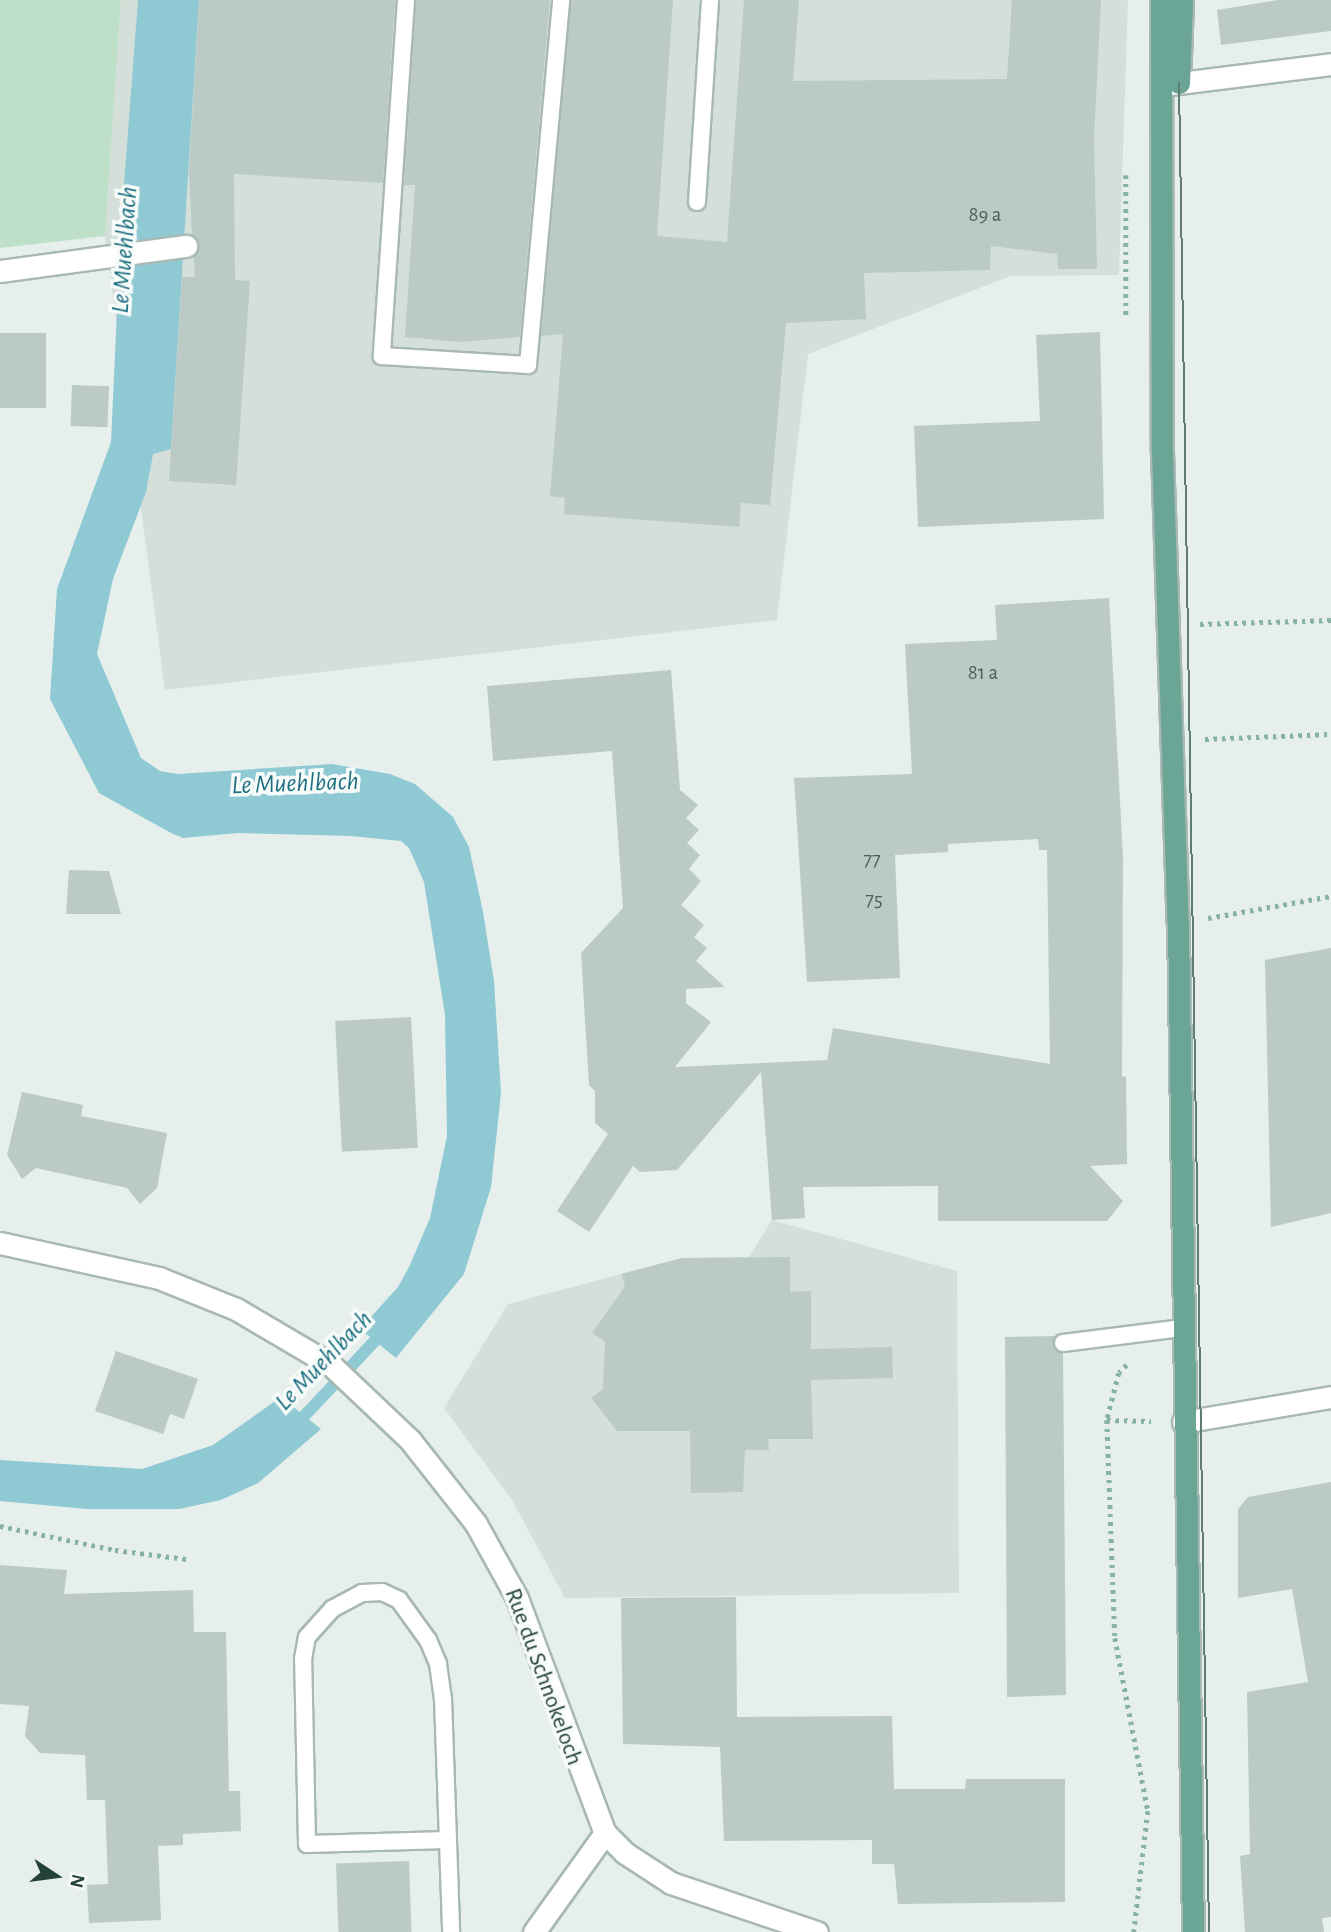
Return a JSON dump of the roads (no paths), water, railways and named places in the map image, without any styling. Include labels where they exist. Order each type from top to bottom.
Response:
[{"type":"main road","points":[[1161,0],[1170,84]]},
{"type":"main road","points":[[1182,0],[1170,84],[1162,452],[1178,923],[1181,1328],[1193,1932]]},
{"type":"street","points":[[1170,84],[1331,64]]},
{"type":"street","points":[[0,271],[186,246]]},
{"type":"street","name":"Rue du Schnokeloch","points":[[0,1243],[125,1267],[169,1281],[236,1309],[331,1365],[376,1404],[461,1502],[499,1564],[536,1644],[584,1786],[605,1833],[625,1853],[671,1883],[817,1932]]},
{"type":"street","points":[[1183,1422],[1331,1397]]},
{"type":"street","points":[[534,1932],[605,1833]]},
{"type":"lane","points":[[406,0],[383,356],[528,365],[561,0]]},
{"type":"lane","points":[[697,202],[710,0]]},
{"type":"lane","points":[[1063,1343],[1181,1328]]},
{"type":"lane","points":[[447,1840],[307,1844],[303,1659],[307,1637],[332,1609],[362,1593],[382,1592],[399,1600],[428,1640],[438,1664],[452,1932]]},
{"type":"water","points":[[138,0],[199,0],[171,449],[153,454],[146,492],[113,579],[97,654],[141,758],[160,771],[178,774],[332,764],[390,774],[415,784],[453,817],[469,847],[483,912],[494,981],[501,1093],[491,1187],[464,1274],[396,1358],[360,1329],[398,1287],[409,1267],[430,1218],[447,1136],[445,1015],[424,882],[409,848],[401,841],[351,836],[238,833],[183,838],[99,793],[50,699],[57,589],[111,442],[121,224]]},
{"type":"water","points":[[281,1397],[321,1429],[258,1483],[221,1500],[179,1509],[86,1509],[0,1501],[0,1460],[142,1469],[213,1445]]},
{"type":"waterway","name":"Le Muehlbach","points":[[293,1428],[386,1329]]},
{"type":"tram line","points":[[1179,83],[1209,1932]]}]
